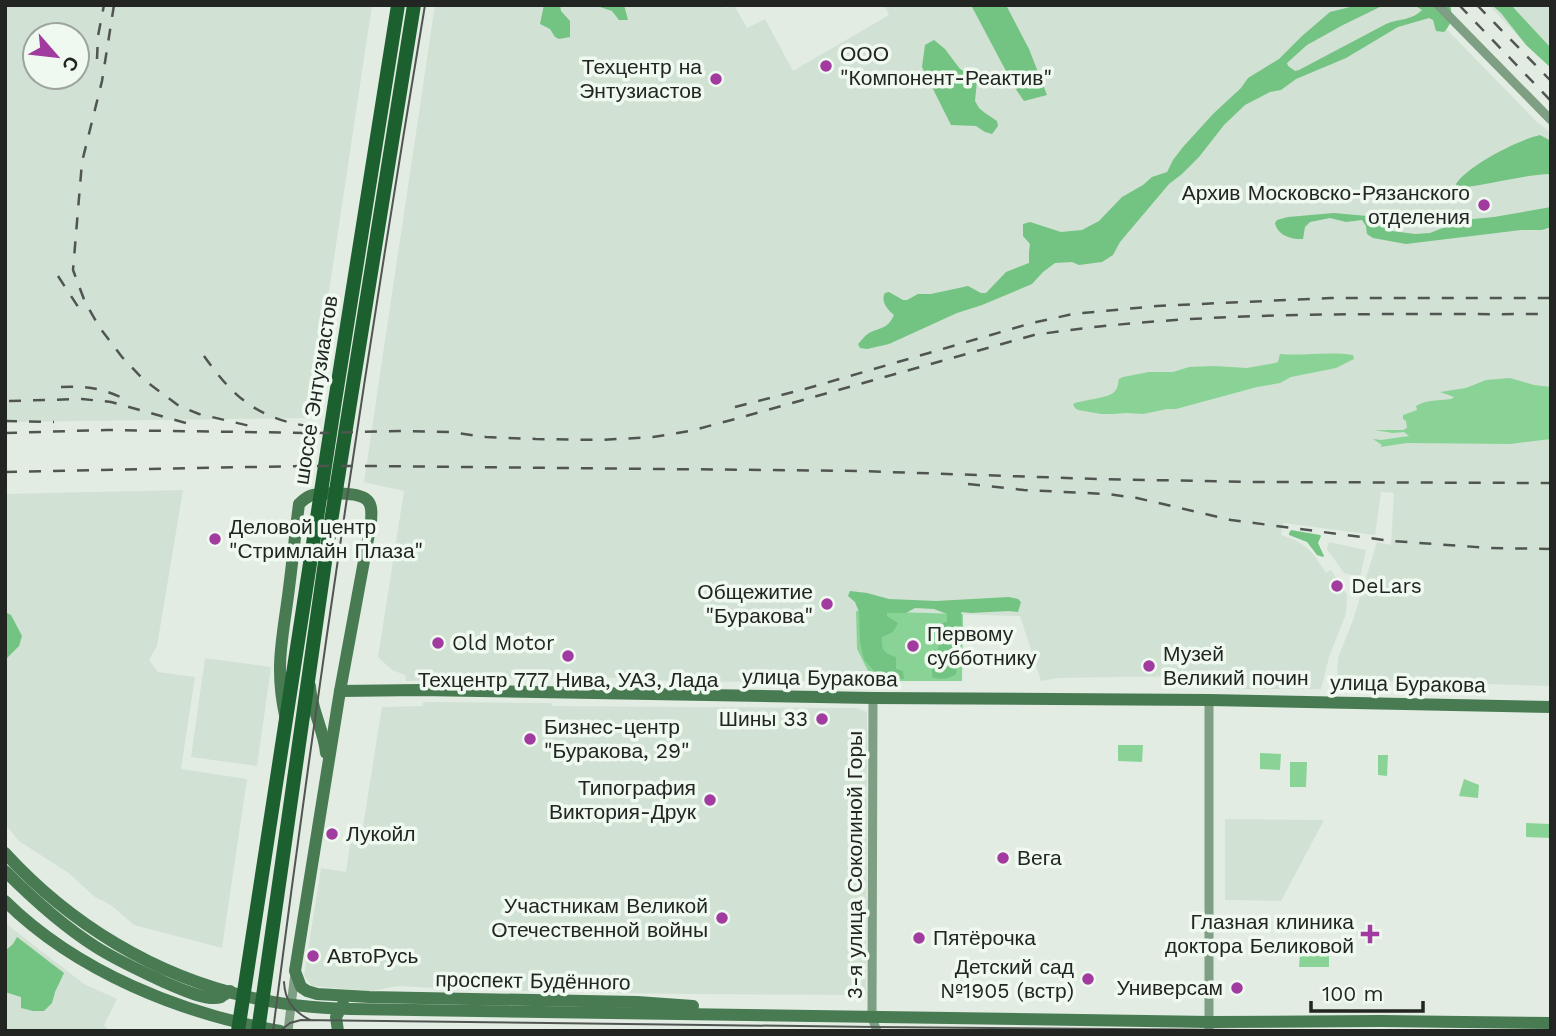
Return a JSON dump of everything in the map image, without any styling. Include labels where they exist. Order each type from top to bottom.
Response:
[{"type":"main road","name":"шоссе Энтузиастов","points":[[238,1031],[285,715],[322,534],[398,5]]},
{"type":"main road","name":"шоссе Энтузиастов","points":[[342,401],[414,5]]},
{"type":"main road","points":[[285,715],[279,671],[299,504],[311,495],[360,495],[368,500],[372,509],[369,533],[340,691],[295,971]]},
{"type":"main road","name":"шоссе Энтузиастов","points":[[258,1031],[310,670],[322,534]]},
{"type":"main road","points":[[310,670],[310,696],[325,742],[327,771]]},
{"type":"main road","name":"улица Буракова","points":[[340,691],[1209,700],[1551,707]]},
{"type":"main road","name":"проспект Будённого","points":[[5,853],[55,902],[79,921],[132,953],[201,984],[249,997],[312,1007],[1210,1026],[1380,1021],[1551,1023]]},
{"type":"main road","points":[[5,871],[47,911],[96,947],[182,989],[212,998],[222,997],[238,985],[247,973]]},
{"type":"main road","points":[[5,901],[37,929],[98,968],[145,991],[207,1015],[280,1031]]},
{"type":"main road","name":"проспект Будённого","points":[[295,971],[301,987],[317,994],[637,1002],[783,1015]]},
{"type":"main road","points":[[338,1031],[336,1020],[340,1008],[346,1001],[358,996]]},
{"type":"street","points":[[1438,5],[1551,120]]},
{"type":"street","name":"3-я улица Соколиной Горы","points":[[873,698],[872,1018],[877,1031]]},
{"type":"street","points":[[1209,700],[1210,1026]]},
{"type":"street","points":[[288,1031],[295,971]]},
{"type":"shaded area","points":[[5,5],[372,5],[310,418],[5,422]]},
{"type":"shaded area","points":[[435,5],[724,5],[726,8],[734,5],[747,28],[765,19],[793,71],[889,15],[884,5],[1423,5],[1537,122],[1551,133],[1551,686],[1337,680],[1338,658],[1353,620],[1377,542],[1391,545],[1394,493],[1381,492],[1375,535],[1283,523],[1281,535],[1306,547],[1326,573],[1331,570],[1347,595],[1346,614],[1329,657],[1321,689],[1197,689],[1196,676],[1058,678],[1041,681],[1020,616],[856,611],[857,649],[873,681],[688,682],[597,677],[406,681],[405,675],[392,670],[378,657],[404,491],[364,482]]},
{"type":"shaded area","points":[[1489,5],[1551,5],[1551,65],[1527,45]]},
{"type":"shaded area","points":[[183,490],[157,646],[149,660],[158,672],[195,677],[181,769],[247,779],[222,948],[134,925],[111,905],[95,897],[70,874],[19,841],[5,824],[5,494]]},
{"type":"shaded area","points":[[1329,542],[1366,550],[1360,577],[1344,573],[1327,549]]},
{"type":"shaded area","points":[[205,658],[271,667],[257,766],[191,757]]},
{"type":"shaded area","points":[[423,702],[551,703],[552,706],[856,708],[867,712],[866,995],[474,990],[398,986],[370,991],[312,986],[304,976],[321,868],[346,872],[351,838],[361,839],[382,707],[423,706]]},
{"type":"shaded area","points":[[1225,819],[1324,820],[1281,901],[1225,900]]},
{"type":"shaded area","points":[[5,923],[84,984],[117,999],[104,1025],[109,1031],[5,1031]]},
{"type":"green space","points":[[544,5],[560,5],[561,11],[570,21],[570,37],[559,39],[550,29],[540,24]]},
{"type":"green space","points":[[594,5],[624,5],[628,20],[619,20],[612,11]]},
{"type":"green space","points":[[971,5],[1006,5],[1029,49],[1047,95],[1024,101]]},
{"type":"green space","points":[[1384,5],[1307,45],[1287,63],[1288,66],[1295,71],[1299,70],[1386,24],[1414,16],[1422,10],[1414,5],[1450,5],[1451,20],[1444,32],[1436,31],[1433,20],[1429,18],[1398,27],[1346,58],[1245,105],[1224,125],[1199,157],[1169,184],[1120,242],[1113,255],[1102,262],[1079,265],[1072,262],[1055,263],[1032,284],[957,313],[889,344],[860,348],[858,344],[866,336],[887,325],[894,315],[884,302],[885,293],[889,292],[907,300],[918,294],[968,286],[986,293],[1006,272],[1029,263],[1030,244],[1023,236],[1023,224],[1030,222],[1061,232],[1082,230],[1099,221],[1122,197],[1152,177],[1167,172],[1183,147],[1248,78],[1279,59],[1330,12],[1354,6]]},
{"type":"green space","points":[[1492,5],[1511,5],[1550,47],[1551,68],[1526,45]]},
{"type":"green space","points":[[934,40],[945,49],[960,69],[974,76],[977,81],[975,101],[979,108],[997,121],[998,126],[992,134],[976,126],[951,125],[922,67],[925,45]]},
{"type":"green space","points":[[1540,135],[1551,141],[1551,174],[1458,188],[1456,184],[1471,169],[1507,148]]},
{"type":"green space","points":[[1551,207],[1551,227],[1542,230],[1521,230],[1406,244],[1373,238],[1367,234],[1362,220],[1346,222],[1330,218],[1310,222],[1305,227],[1303,239],[1286,236],[1279,231],[1275,223],[1288,217],[1334,213],[1389,218],[1392,220],[1392,231],[1415,234],[1430,233],[1463,220]]},
{"type":"green space","points":[[1280,354],[1344,354],[1353,355],[1354,359],[1336,368],[1291,377],[1280,383],[1176,409],[1143,414],[1101,414],[1078,410],[1073,404],[1112,394],[1119,379],[1123,377],[1149,372],[1173,372],[1189,367],[1247,368],[1278,362]]},
{"type":"green space","points":[[1510,378],[1551,387],[1551,439],[1510,444],[1407,443],[1380,447],[1382,445],[1373,439],[1409,436],[1404,432],[1374,430],[1403,430],[1407,428],[1403,415],[1417,410],[1416,406],[1454,397],[1440,392],[1466,388],[1486,380]]},
{"type":"green space","points":[[1291,530],[1320,535],[1318,543],[1324,556],[1317,555],[1307,542],[1289,535]]},
{"type":"green space","points":[[850,591],[889,599],[936,601],[1009,597],[1021,602],[1018,612],[962,612],[963,636],[956,674],[944,678],[932,677],[932,656],[939,646],[933,631],[934,625],[947,622],[947,614],[934,609],[915,608],[906,613],[887,613],[887,616],[898,623],[893,632],[882,637],[882,645],[886,653],[896,657],[896,669],[903,671],[904,679],[880,677],[864,660],[859,612],[855,602],[848,596]]},
{"type":"green space","points":[[856,611],[963,614],[962,681],[873,681],[857,649]]},
{"type":"green space","points":[[5,612],[11,615],[22,636],[19,646],[5,660]]},
{"type":"green space","points":[[1118,745],[1143,745],[1142,762],[1118,761]]},
{"type":"green space","points":[[1260,753],[1281,754],[1280,770],[1260,769]]},
{"type":"green space","points":[[1378,755],[1388,755],[1387,776],[1378,775]]},
{"type":"green space","points":[[1290,762],[1307,762],[1306,787],[1290,787]]},
{"type":"green space","points":[[1464,779],[1479,785],[1478,798],[1459,796]]},
{"type":"green space","points":[[1526,823],[1551,824],[1551,838],[1526,837]]},
{"type":"green space","points":[[17,937],[64,973],[52,1003],[44,1011],[21,1008],[21,997],[5,992],[5,951]]},
{"type":"green space","points":[[1300,954],[1329,954],[1329,967],[1299,967]]},
{"type":"tram line","points":[[273,1031],[344,517],[425,5]]},
{"type":"tram line","points":[[284,982],[291,1005],[310,1020]]},
{"type":"tram line","points":[[280,1031],[290,1023],[301,1020],[1352,1031]]},
{"type":"railway","points":[[97,59],[104,5]]},
{"type":"railway","points":[[114,5],[102,81],[82,162],[73,270],[85,302],[100,328],[143,379],[179,406],[199,414],[250,426]]},
{"type":"railway","points":[[1459,5],[1551,101]]},
{"type":"railway","points":[[1477,5],[1551,81]]},
{"type":"railway","points":[[58,276],[84,316]]},
{"type":"railway","points":[[735,407],[1032,323],[1073,314],[1157,306],[1330,298],[1551,298]]},
{"type":"railway","points":[[5,433],[106,430],[312,433],[406,431],[536,439],[601,440],[653,437],[690,431],[739,418],[1034,335],[1227,317],[1551,314]]},
{"type":"railway","points":[[204,356],[225,383],[248,403],[274,417],[307,426]]},
{"type":"railway","points":[[61,387],[94,388],[125,399]]},
{"type":"railway","points":[[9,401],[82,399],[111,402],[193,425]]},
{"type":"railway","points":[[5,421],[54,422]]},
{"type":"railway","points":[[5,472],[375,466],[858,471],[1253,482],[1551,483]]},
{"type":"railway","points":[[968,484],[1137,498],[1231,520],[1392,541],[1551,549]]},
{"type":"place","name":"ООО \"Компонент-Реактив\"","points":[[826,66]]},
{"type":"place","name":"Техцентр на Энтузиастов","points":[[716,79]]},
{"type":"place","name":"Архив Московско-Рязанского отделения","points":[[1484,205]]},
{"type":"place","name":"Деловой центр \"Стримлайн Плаза\"","points":[[215,539]]},
{"type":"place","name":"DeLars","points":[[1337,586]]},
{"type":"place","name":"Общежитие \"Буракова\"","points":[[827,604]]},
{"type":"place","name":"Old Motor","points":[[438,643]]},
{"type":"place","name":"Первому субботнику","points":[[913,646]]},
{"type":"place","name":"Техцентр 777 Нива, УАЗ, Лада","points":[[568,656]]},
{"type":"place","name":"Музей Великий почин","points":[[1149,666]]},
{"type":"place","name":"Шины 33","points":[[822,719]]},
{"type":"place","name":"Бизнес-центр \"Буракова, 29\"","points":[[530,739]]},
{"type":"place","name":"Типография Виктория-Друк","points":[[710,800]]},
{"type":"place","name":"Лукойл","points":[[332,834]]},
{"type":"place","name":"Вега","points":[[1003,858]]},
{"type":"place","name":"Участникам Великой Отечественной войны","points":[[722,918]]},
{"type":"place","name":"Глазная клиника доктора Беликовой","points":[[1370,934]]},
{"type":"place","name":"Пятёрочка","points":[[919,938]]},
{"type":"place","name":"АвтоРусь","points":[[313,956]]},
{"type":"place","name":"Детский сад №1905 (встр)","points":[[1088,979]]},
{"type":"place","name":"Универсам","points":[[1237,988]]}]
